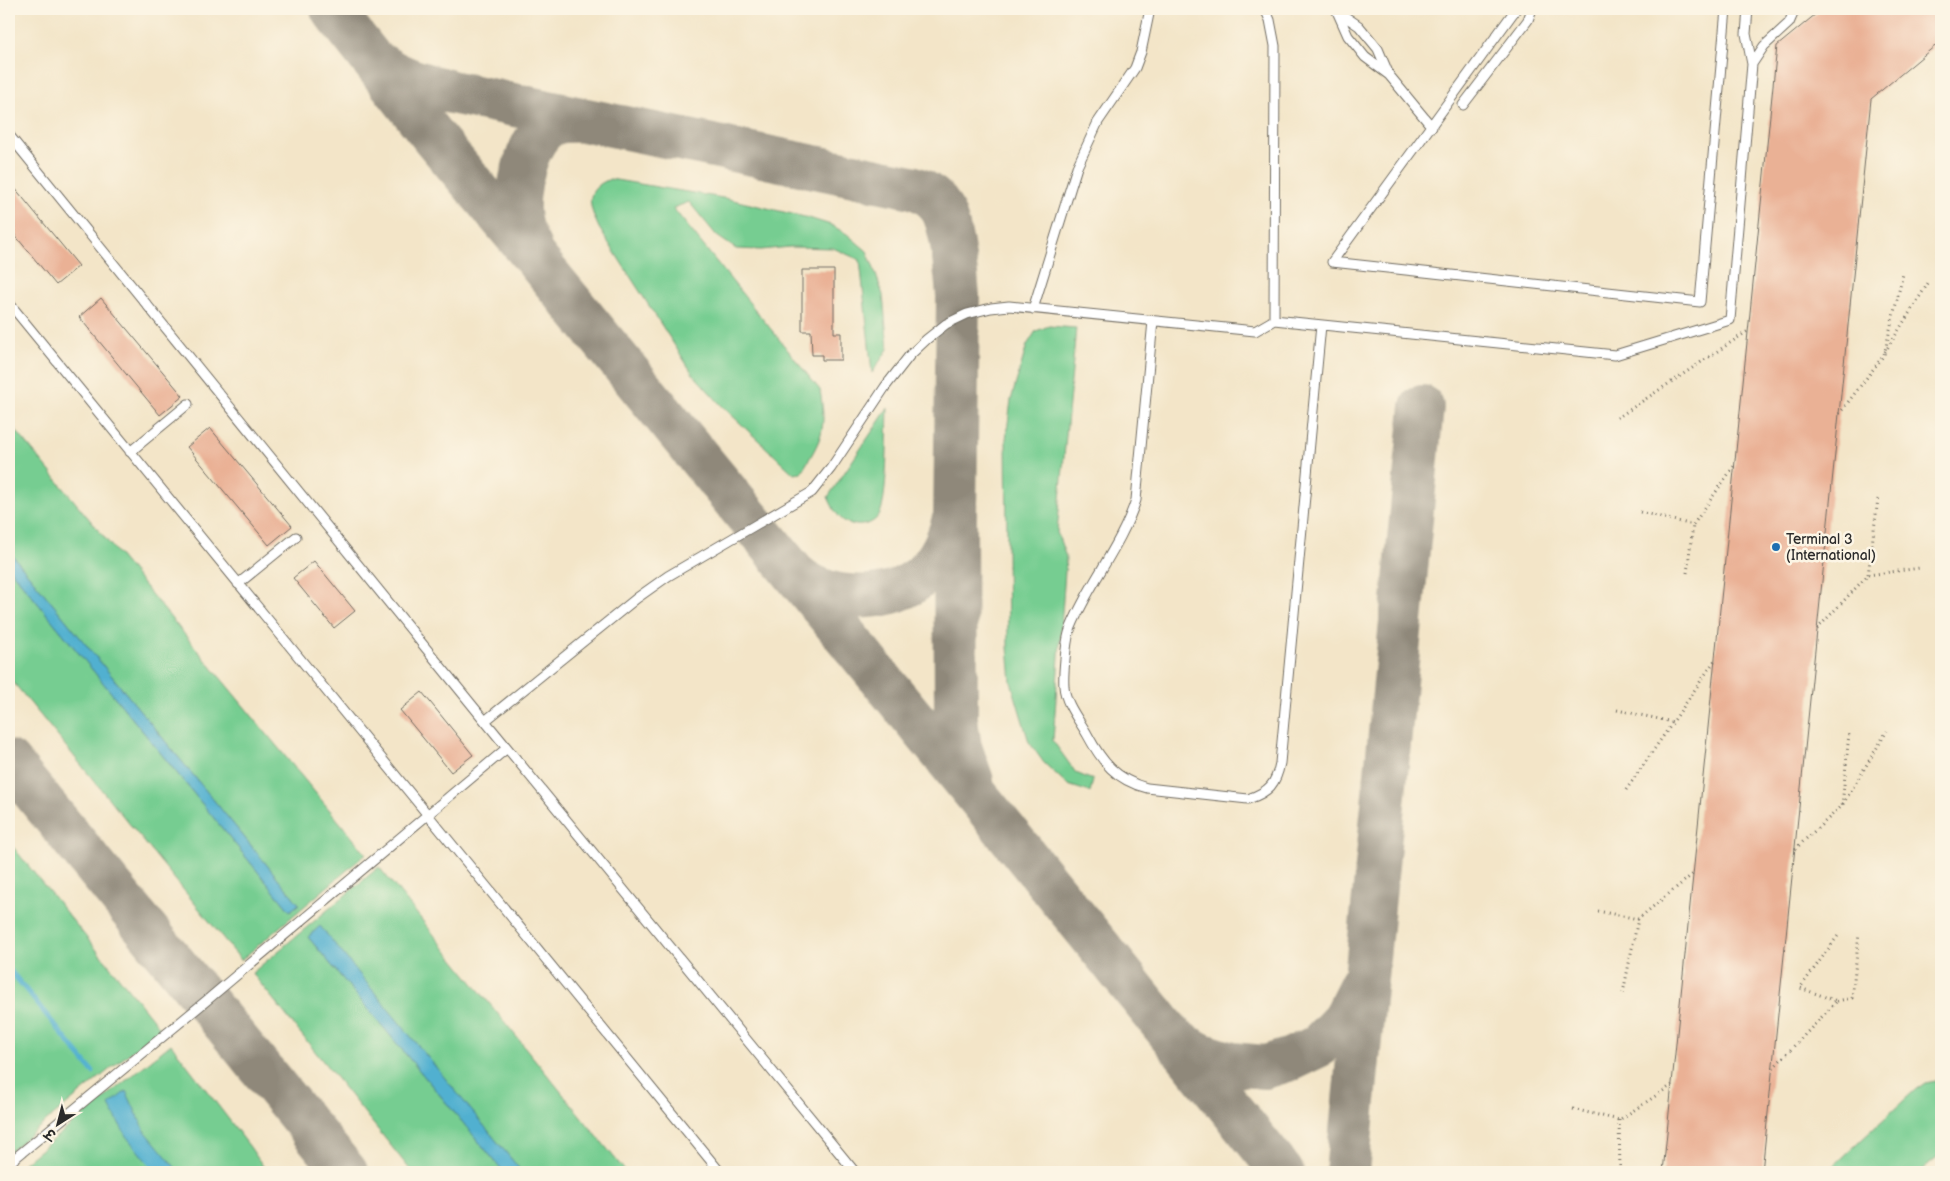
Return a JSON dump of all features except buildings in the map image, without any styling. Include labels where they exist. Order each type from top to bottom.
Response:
[{"type":"lane","points":[[1033,308],[1077,167],[1098,122],[1135,68],[1141,52],[1150,9]]},
{"type":"lane","points":[[1265,9],[1270,20],[1275,46],[1274,320]]},
{"type":"lane","points":[[1516,9],[1332,262],[1700,302],[1726,9]]},
{"type":"lane","points":[[1462,105],[1528,20],[1532,9]]},
{"type":"lane","points":[[485,721],[637,598],[668,576],[812,492],[831,468],[885,387],[910,355],[946,324],[967,314],[1009,306],[1254,331],[1274,320],[1615,355],[1730,320],[1752,64],[1746,34],[1748,9]]},
{"type":"lane","points":[[1752,64],[1764,46],[1789,23],[1795,9]]},
{"type":"lane","points":[[1336,10],[1348,36],[1365,57],[1389,75],[1432,127]]},
{"type":"lane","points":[[1336,10],[1360,26],[1378,49],[1389,75]]},
{"type":"lane","points":[[9,135],[507,748],[855,1172]]},
{"type":"lane","points":[[9,303],[720,1172]]},
{"type":"lane","points":[[1153,321],[1136,500],[1130,518],[1068,634],[1064,687],[1068,701],[1098,753],[1121,778],[1133,785],[1147,788],[1248,799],[1261,795],[1270,788],[1277,775],[1280,763],[1321,325]]},
{"type":"lane","points":[[130,452],[188,404]]},
{"type":"lane","points":[[238,584],[296,537]]},
{"type":"lane","points":[[9,1163],[198,1008],[507,748]]},
{"type":"path","points":[[1884,355],[1903,274]]},
{"type":"path","points":[[1839,414],[1884,355],[1930,280]]},
{"type":"path","points":[[1617,418],[1748,330]]},
{"type":"path","points":[[1687,573],[1693,525],[1734,466]]},
{"type":"path","points":[[1817,629],[1868,575],[1878,499]]},
{"type":"path","points":[[1640,512],[1693,525]]},
{"type":"path","points":[[1868,575],[1920,568]]},
{"type":"path","points":[[1626,790],[1715,660]]},
{"type":"path","points":[[1617,710],[1673,722]]},
{"type":"path","points":[[1795,849],[1842,806],[1887,731]]},
{"type":"path","points":[[1842,806],[1850,733]]},
{"type":"path","points":[[1623,993],[1638,919],[1693,874]]},
{"type":"path","points":[[1598,911],[1638,919]]},
{"type":"path","points":[[1840,933],[1800,988],[1837,1001],[1852,998],[1859,934]]},
{"type":"path","points":[[1773,1068],[1837,1001]]},
{"type":"path","points":[[1573,1109],[1619,1120],[1672,1085]]},
{"type":"path","points":[[1619,1120],[1620,1172]]},
{"type":"green space","points":[[610,179],[729,199],[809,218],[831,225],[847,234],[867,251],[883,295],[888,349],[872,373],[860,260],[833,248],[736,249],[717,236],[689,202],[673,208],[820,390],[823,415],[821,434],[814,451],[801,473],[794,474],[722,406],[693,374],[595,220],[591,206],[592,194],[601,183]]},
{"type":"green space","points":[[1049,326],[1076,328],[1057,532],[1066,557],[1053,741],[1076,773],[1093,780],[1090,792],[1068,785],[1044,763],[1029,742],[1011,682],[1008,647],[1006,439],[1011,400],[1027,345],[1036,331]]},
{"type":"green space","points":[[888,408],[886,481],[882,508],[877,518],[872,522],[863,525],[850,524],[838,516],[828,497]]},
{"type":"green space","points":[[9,422],[366,854],[241,960],[9,677],[9,568],[290,911],[299,904],[9,551]]},
{"type":"green space","points":[[9,842],[160,1028],[9,1152]]},
{"type":"green space","points":[[379,867],[626,1172],[522,1172],[320,927],[308,937],[504,1172],[412,1172],[252,973]]},
{"type":"green space","points":[[171,1044],[267,1172],[13,1172]]},
{"type":"green space","points":[[1941,1081],[1941,1155],[1920,1172],[1827,1172],[1915,1090],[1925,1083]]},
{"type":"water","points":[[9,551],[299,904],[290,911],[9,568]]},
{"type":"water","points":[[320,926],[522,1172],[504,1172],[308,937]]},
{"type":"water","points":[[126,1091],[145,1131],[179,1172],[155,1172],[126,1136],[109,1105]]},
{"type":"waterway","points":[[9,969],[93,1072]]},
{"type":"taxiway","points":[[332,9],[434,138],[987,808],[1282,1172]]},
{"type":"taxiway","points":[[379,64],[404,78],[451,92],[912,187],[925,192],[936,201],[946,220],[949,232],[958,296],[955,518],[956,721],[960,747],[972,781]]},
{"type":"taxiway","points":[[530,248],[520,226],[518,208],[521,181],[529,153],[535,141],[551,125],[564,121],[586,121]]},
{"type":"taxiway","points":[[1347,1172],[1422,407]]},
{"type":"taxiway","points":[[796,575],[814,587],[842,595],[868,596],[886,594],[902,588],[928,570],[947,541],[953,522]]},
{"type":"taxiway","points":[[9,762],[346,1172]]},
{"type":"taxiway","points":[[1179,1042],[1200,1054],[1232,1064],[1265,1067],[1291,1059],[1318,1046],[1343,1020],[1361,984]]},
{"type":"place","name":"Terminal 3 (International)","points":[[1776,547]]}]
